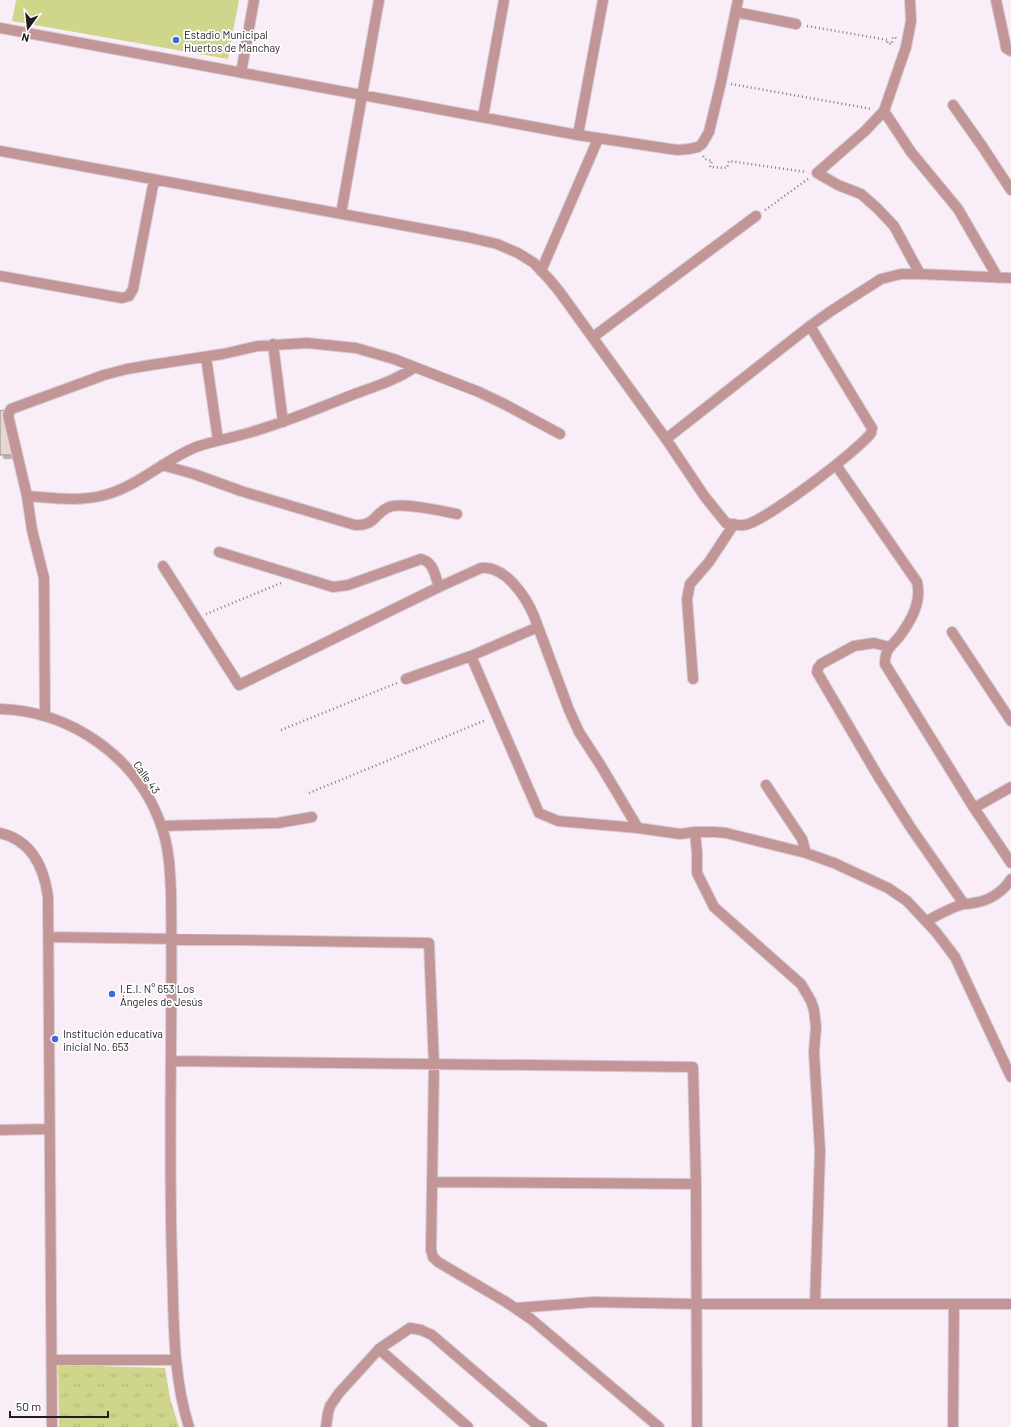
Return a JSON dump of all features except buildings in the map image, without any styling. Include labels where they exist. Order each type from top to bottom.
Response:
[{"type":"street","points":[[241,73],[254,0]]},
{"type":"street","points":[[341,214],[379,0]]},
{"type":"street","points":[[483,117],[504,0]]},
{"type":"street","points":[[578,135],[603,0]]},
{"type":"street","points":[[0,28],[578,135],[677,150],[698,147],[702,144],[709,132],[738,0]]},
{"type":"street","points":[[910,0],[911,21],[906,47],[884,111],[865,131],[817,173],[838,185],[861,194],[877,208],[894,226],[920,274]]},
{"type":"street","points":[[996,0],[1004,42],[1006,48],[1011,51]]},
{"type":"street","points":[[736,12],[800,24]]},
{"type":"street","points":[[953,105],[1011,190]]},
{"type":"street","points":[[884,111],[911,152],[958,209],[998,278]]},
{"type":"street","points":[[541,271],[598,138]]},
{"type":"street","points":[[0,152],[467,237],[497,244],[525,257],[560,291],[666,439],[704,497],[726,523],[745,526],[768,514],[836,465],[870,435],[872,428],[810,326]]},
{"type":"street","points":[[0,276],[122,298],[129,296],[133,290],[154,180]]},
{"type":"street","points":[[593,337],[756,216]]},
{"type":"street","points":[[666,439],[810,326],[881,279],[901,274],[1011,278]]},
{"type":"street","points":[[45,716],[44,578],[32,530],[27,496],[8,415],[11,409],[104,375],[151,364],[206,357],[258,346],[307,343],[340,346],[372,352],[415,367],[479,392],[560,434]]},
{"type":"street","points":[[274,344],[283,422]]},
{"type":"street","points":[[206,357],[218,440]]},
{"type":"street","points":[[27,496],[78,499],[105,495],[140,481],[162,465],[185,452],[218,440],[240,436],[283,422],[395,379],[415,367]]},
{"type":"street","points":[[162,465],[194,474],[241,491],[356,525],[368,524],[384,510],[395,506],[457,514]]},
{"type":"street","points":[[836,465],[917,582],[919,599],[914,613],[898,637],[889,647],[885,656],[886,664],[974,808],[1011,862]]},
{"type":"street","points":[[693,679],[687,599],[690,584],[709,562],[734,524]]},
{"type":"street","points":[[219,552],[333,587],[343,587],[421,559],[426,560],[431,565],[439,587]]},
{"type":"street","points":[[163,566],[239,685],[481,568],[497,571],[518,588],[532,610],[566,703],[580,732],[602,766],[638,828]]},
{"type":"street","points":[[406,679],[471,656],[538,627]]},
{"type":"street","points":[[952,632],[1011,721]]},
{"type":"street","points":[[889,647],[874,643],[854,646],[820,664],[817,672],[878,776],[911,828],[964,904]]},
{"type":"street","points":[[471,656],[538,813],[558,820],[680,834],[695,832],[726,833],[806,853],[852,870],[888,888],[907,901],[928,921],[955,957],[1011,1077]]},
{"type":"street","name":"Calle 43","points":[[0,708],[45,716],[65,723],[84,732],[109,749],[128,768],[144,790],[161,826],[169,857],[171,874],[171,1214],[176,1360],[181,1400],[189,1427]]},
{"type":"street","points":[[766,785],[802,839],[806,853]]},
{"type":"street","points":[[974,808],[1011,786]]},
{"type":"street","points":[[161,826],[278,823],[312,817]]},
{"type":"street","points":[[695,832],[697,853],[696,873],[714,906],[801,984],[814,1010],[816,1027],[814,1052],[820,1151],[815,1304]]},
{"type":"street","points":[[0,833],[11,836],[24,844],[34,855],[44,874],[48,891],[52,1427]]},
{"type":"street","points":[[928,921],[964,904],[974,903],[991,897],[1004,888],[1011,879]]},
{"type":"street","points":[[48,937],[429,943],[434,1065],[431,1250],[433,1257],[438,1262],[516,1308],[531,1319],[659,1427]]},
{"type":"street","points":[[172,1061],[693,1067],[696,1184],[697,1427]]},
{"type":"street","points":[[0,1130],[49,1129]]},
{"type":"street","points":[[432,1182],[696,1184]]},
{"type":"street","points":[[516,1308],[593,1302],[697,1304],[1011,1304]]},
{"type":"street","points":[[953,1427],[954,1305]]},
{"type":"street","points":[[326,1427],[328,1413],[334,1399],[379,1349],[410,1328],[421,1330],[432,1335],[537,1425],[542,1427]]},
{"type":"street","points":[[379,1349],[468,1427]]},
{"type":"street","points":[[52,1360],[176,1360]]},
{"type":"street","points":[[948,1427],[961,1427]]},
{"type":"path","points":[[800,24],[888,40],[887,43],[892,44],[894,37],[900,38]]},
{"type":"path","points":[[729,84],[884,111]]},
{"type":"path","points":[[705,159],[712,161],[710,167],[727,168],[729,161],[817,173]]},
{"type":"path","points":[[756,216],[817,173]]},
{"type":"path","points":[[203,616],[281,582]]},
{"type":"path","points":[[281,730],[406,679]]},
{"type":"path","points":[[310,793],[483,721]]},
{"type":"green space","name":"Estadio Municipal Huertos de Manchay","points":[[16,0],[239,0],[228,59],[12,21]]},
{"type":"green space","points":[[58,1365],[165,1368],[170,1398],[179,1427],[59,1427]]},
{"type":"place","name":"Estadio Municipal Huertos de Manchay","points":[[176,40]]},
{"type":"place","name":"I.E.I. N° 653 Los Ángeles de Jesús","points":[[112,994]]},
{"type":"place","name":"Institución educativa inicial No. 653","points":[[55,1039]]}]
